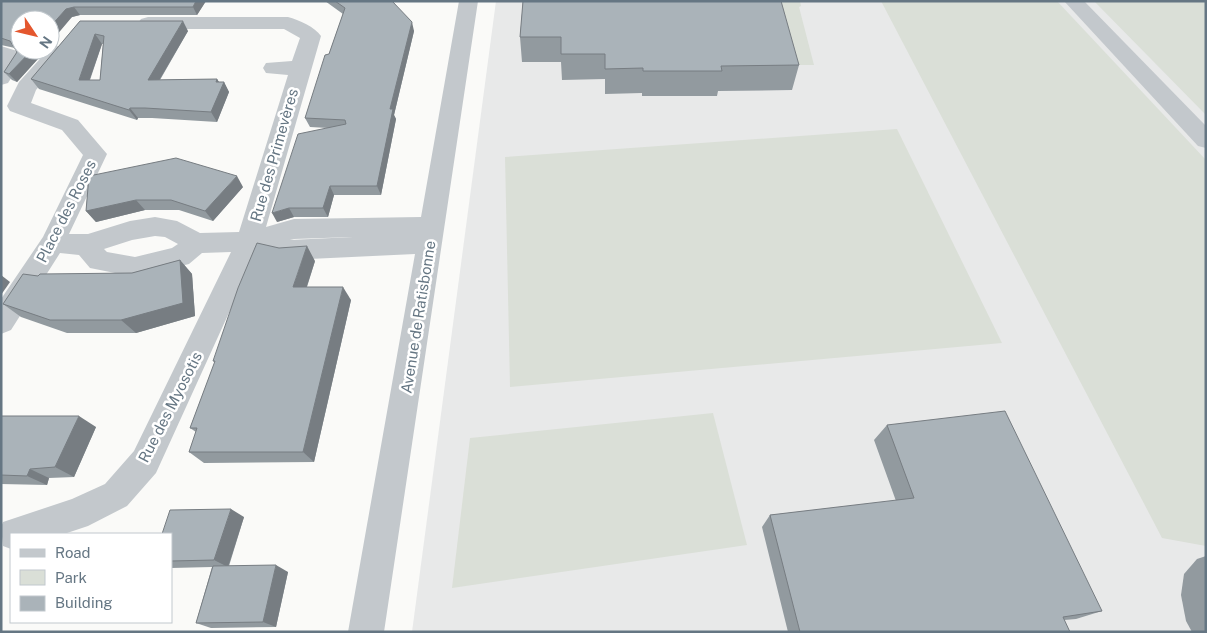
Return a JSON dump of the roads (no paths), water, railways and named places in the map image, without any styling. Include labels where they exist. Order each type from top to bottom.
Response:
[{"type":"street","name":"Avenue de Ratisbonne","points":[[366,632],[469,1]]},
{"type":"street","points":[[1073,1],[1206,140]]},
{"type":"street","name":"Rue des Primevères","points":[[127,23],[208,33],[288,23],[311,36],[249,242]]},
{"type":"street","name":"Place des Roses","points":[[1,322],[53,242],[95,154],[70,125],[18,106],[28,87],[69,36]]},
{"type":"street","points":[[1,52],[10,56],[12,61],[1,78]]},
{"type":"street","name":"Rue des Primevères","points":[[273,68],[300,68]]},
{"type":"street","points":[[53,242],[86,245],[123,231],[160,225],[182,232],[196,244]]},
{"type":"street","points":[[86,245],[100,261],[135,267],[180,257],[196,244],[249,242],[288,250],[431,235]]},
{"type":"street","name":"Rue des Myosotis","points":[[18,533],[76,514],[116,495],[145,462],[249,242]]}]
